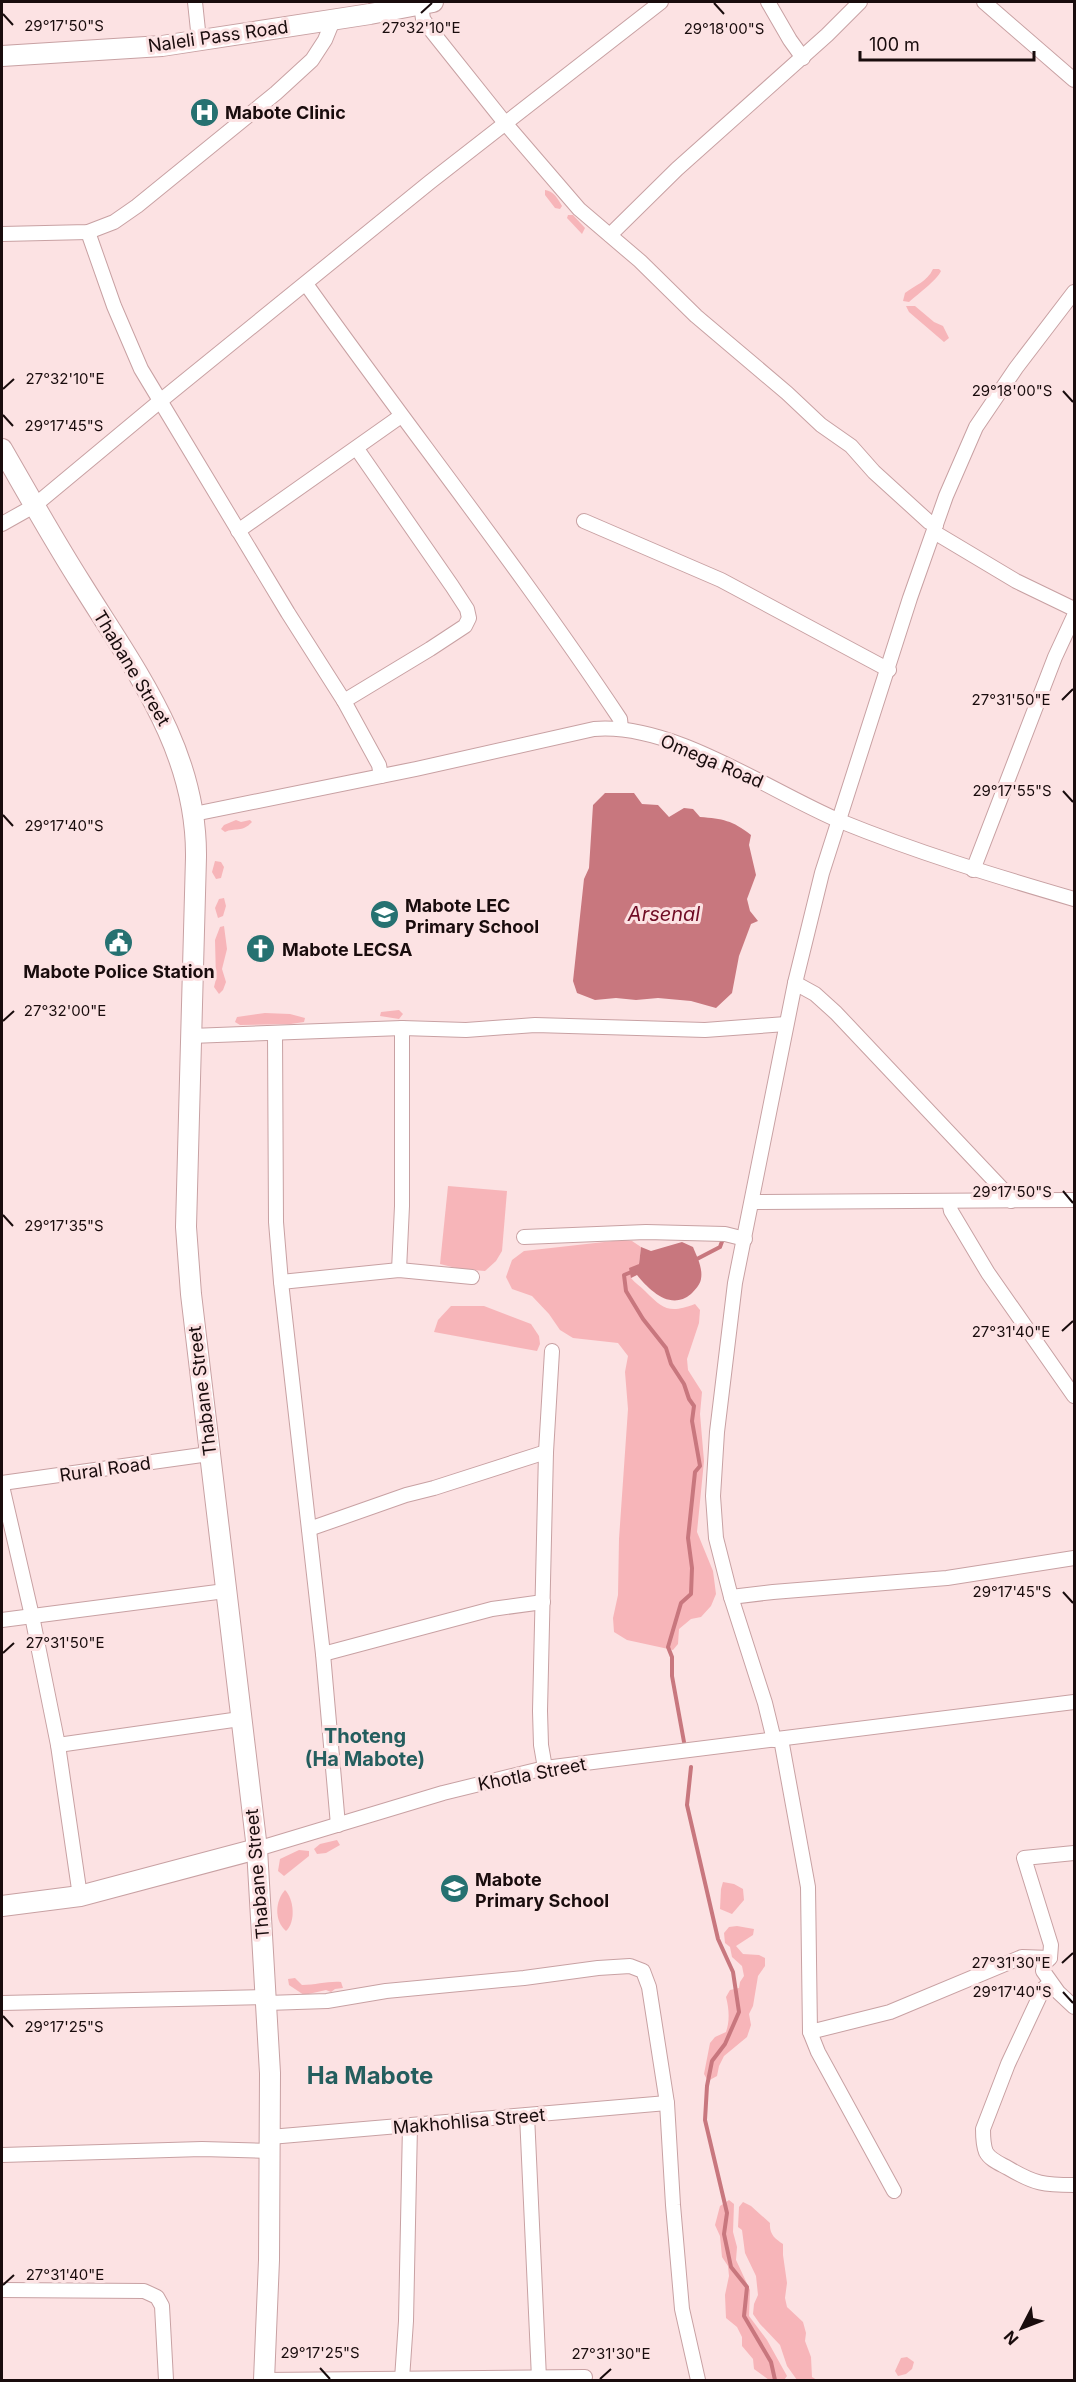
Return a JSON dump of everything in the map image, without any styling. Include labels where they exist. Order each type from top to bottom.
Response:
[{"type":"street","points":[[195,2],[199,40]]},
{"type":"street","points":[[2,524],[34,506],[159,402],[505,123],[662,2]]},
{"type":"street","points":[[768,2],[803,58]]},
{"type":"street","points":[[610,234],[677,169],[803,58],[860,2]]},
{"type":"street","points":[[984,2],[1074,80]]},
{"type":"street","points":[[427,3],[423,19],[430,29],[505,123],[579,209],[610,234],[696,316],[821,425],[850,446],[874,472],[935,528],[1016,581],[1074,609]]},
{"type":"street","name":"Naleli Pass Road","points":[[2,56],[162,46],[334,18],[367,8],[427,3]]},
{"type":"street","points":[[2,234],[88,232],[114,222],[137,206],[276,93],[312,60],[325,40],[334,18]]},
{"type":"street","points":[[88,232],[114,306],[141,369],[159,402],[344,701],[379,765],[381,776]]},
{"type":"street","points":[[306,284],[401,416],[533,592],[620,719],[621,729]]},
{"type":"street","points":[[894,2191],[818,2052],[810,2032],[808,1887],[778,1739],[731,1597],[716,1538],[713,1496],[717,1432],[735,1283],[786,1024],[822,873],[889,670],[910,598],[935,528],[976,427],[1016,368],[1074,292]]},
{"type":"street","points":[[238,531],[401,416]]},
{"type":"street","points":[[344,701],[449,637],[465,626],[469,618],[467,609],[452,586],[357,448]]},
{"type":"street","name":"Thabane Street","points":[[2,449],[34,506],[156,704],[176,746],[194,814],[196,836],[186,1227],[190,1294],[257,1849],[267,2000],[270,2144],[269,2260],[264,2380]]},
{"type":"street","points":[[584,521],[721,580],[889,670]]},
{"type":"street","points":[[973,870],[1055,657],[1074,616]]},
{"type":"street","name":"Omega Road","points":[[194,814],[594,729],[621,729],[641,732],[675,743],[839,820],[973,870],[1074,899]]},
{"type":"street","points":[[795,982],[815,994],[836,1013],[1011,1201]]},
{"type":"street","points":[[191,1036],[402,1028],[466,1030],[536,1025],[705,1030],[786,1024]]},
{"type":"street","points":[[399,1270],[402,1206],[402,1028]]},
{"type":"street","points":[[274,1033],[276,1222],[323,1654],[338,1825]]},
{"type":"street","points":[[752,1202],[1074,1200]]},
{"type":"street","points":[[949,1201],[951,1211],[988,1273],[1074,1396]]},
{"type":"street","points":[[524,1237],[646,1232],[725,1234],[745,1239]]},
{"type":"street","points":[[281,1282],[399,1270],[472,1277]]},
{"type":"street","points":[[545,1768],[540,1711],[546,1452],[552,1351]]},
{"type":"street","points":[[309,1529],[406,1495],[546,1452]]},
{"type":"street","name":"Rural Road","points":[[2,1484],[209,1454]]},
{"type":"street","points":[[2,1484],[58,1745],[80,1896]]},
{"type":"street","points":[[731,1597],[947,1578],[1074,1558]]},
{"type":"street","points":[[2,1620],[225,1591]]},
{"type":"street","points":[[323,1654],[492,1609],[543,1602]]},
{"type":"street","name":"Khotla Street","points":[[2,1906],[80,1896],[257,1849],[443,1793],[545,1768],[1074,1702]]},
{"type":"street","points":[[58,1745],[240,1719]]},
{"type":"street","points":[[1074,1853],[1024,1858],[1051,1945],[1050,1958],[1044,1964],[1043,1971],[1050,1983],[1074,2007]]},
{"type":"street","points":[[810,2032],[890,2012],[1022,1957],[1050,1958]]},
{"type":"street","points":[[2,2003],[327,2001],[386,1991],[524,1978],[598,1968],[638,1967],[643,1971],[649,1987],[667,2103],[682,2309],[698,2380]]},
{"type":"street","points":[[1050,1983],[1043,1989],[1008,2064],[983,2129],[983,2139],[986,2152],[997,2162],[1027,2180],[1047,2185],[1074,2185]]},
{"type":"street","name":"Makhohlisa Street","points":[[2,2155],[202,2149],[270,2144],[410,2125],[667,2103]]},
{"type":"street","points":[[527,2115],[539,2378]]},
{"type":"street","points":[[402,2379],[406,2321],[410,2125]]},
{"type":"street","points":[[2,2290],[144,2291],[157,2297],[162,2306],[166,2380]]},
{"type":"street","points":[[264,2380],[585,2377]]},
{"type":"shaded area","points":[[545,190],[555,196],[562,206],[560,209],[555,208],[545,195]]},
{"type":"shaded area","points":[[568,215],[573,215],[585,228],[582,234],[567,218]]},
{"type":"shaded area","points":[[933,269],[941,271],[935,279],[909,302],[903,301],[905,293],[924,280]]},
{"type":"shaded area","points":[[906,306],[915,306],[934,322],[943,326],[949,338],[944,342],[909,312]]},
{"type":"shaded area","points":[[236,820],[252,822],[242,829],[225,832],[221,829],[224,825]]},
{"type":"shaded area","points":[[215,861],[221,862],[224,867],[221,878],[216,879],[212,872]]},
{"type":"shaded area","points":[[224,898],[226,906],[223,916],[218,918],[215,908],[219,899]]},
{"type":"shaded area","points":[[224,926],[227,949],[222,969],[226,982],[219,994],[214,987],[216,979],[215,940],[220,927]]},
{"type":"shaded area","points":[[399,1010],[403,1014],[399,1019],[380,1016],[381,1012]]},
{"type":"shaded area","points":[[265,1013],[290,1014],[305,1018],[304,1022],[291,1024],[240,1025],[235,1022],[237,1017]]},
{"type":"shaded area","points":[[448,1186],[507,1191],[502,1251],[496,1261],[485,1271],[460,1269],[440,1264]]},
{"type":"shaded area","points":[[622,1240],[632,1241],[641,1247],[639,1264],[631,1278],[651,1297],[667,1308],[679,1309],[695,1304],[700,1310],[699,1323],[687,1359],[688,1370],[702,1392],[700,1414],[704,1461],[697,1532],[713,1571],[716,1594],[711,1606],[701,1617],[691,1619],[679,1629],[678,1644],[673,1650],[627,1640],[614,1632],[613,1618],[618,1595],[619,1539],[628,1409],[625,1372],[628,1356],[618,1343],[573,1338],[560,1330],[532,1296],[512,1289],[506,1277],[512,1260],[524,1251]]},
{"type":"shaded area","points":[[451,1306],[484,1306],[531,1324],[539,1336],[540,1344],[537,1351],[434,1332],[438,1320]]},
{"type":"shaded area","points":[[337,1840],[340,1845],[326,1853],[317,1854],[314,1849],[320,1844]]},
{"type":"shaded area","points":[[299,1850],[309,1851],[309,1856],[284,1876],[278,1871],[280,1859]]},
{"type":"shaded area","points":[[723,1882],[743,1889],[744,1900],[732,1914],[720,1909]]},
{"type":"shaded area","points":[[285,1890],[293,1910],[291,1922],[286,1931],[279,1922],[277,1911],[279,1900]]},
{"type":"shaded area","points":[[729,1927],[754,1929],[753,1935],[736,1946],[743,1954],[759,1955],[765,1958],[765,1966],[758,1976],[753,2006],[749,2014],[751,2025],[747,2037],[724,2056],[717,2076],[708,2081],[704,2074],[710,2043],[715,2037],[726,2032],[729,2015],[726,1997],[730,1990],[739,1988],[744,1976],[742,1966],[732,1957],[730,1947],[725,1943],[724,1933]]},
{"type":"shaded area","points":[[295,1978],[302,1985],[341,1982],[343,1988],[331,1992],[326,1990],[304,1995],[289,1985],[288,1979]]},
{"type":"shaded area","points":[[729,2200],[734,2204],[733,2232],[737,2247],[736,2260],[750,2290],[749,2316],[767,2340],[787,2376],[784,2380],[769,2380],[754,2369],[753,2359],[742,2346],[742,2337],[737,2327],[726,2318],[725,2295],[729,2276],[728,2266],[722,2257],[720,2236],[715,2225],[720,2206]]},
{"type":"shaded area","points":[[743,2202],[770,2223],[773,2236],[783,2244],[787,2307],[803,2322],[806,2333],[805,2341],[811,2357],[812,2377],[817,2380],[797,2380],[787,2366],[780,2345],[753,2314],[758,2295],[756,2276],[745,2253],[742,2230],[738,2227],[739,2207]]},
{"type":"shaded area","points":[[907,2357],[914,2362],[912,2369],[898,2376],[895,2371],[901,2358]]},
{"type":"water","name":"Arsenal","points":[[605,793],[634,793],[642,804],[658,805],[669,817],[684,808],[693,809],[700,817],[727,821],[751,835],[749,845],[756,875],[747,899],[750,911],[758,921],[751,924],[739,956],[732,993],[716,1008],[691,1001],[658,998],[595,1000],[577,993],[573,981],[584,879],[589,868],[593,805]]},
{"type":"water","points":[[682,1242],[693,1247],[701,1271],[700,1283],[691,1294],[683,1299],[669,1300],[655,1293],[637,1275],[631,1278],[629,1268],[639,1264],[641,1247],[651,1251]]},
{"type":"waterway","points":[[695,1260],[720,1247],[724,1236]]},
{"type":"waterway","points":[[634,1271],[624,1275],[626,1291],[643,1319],[666,1348],[671,1364],[694,1406],[692,1421],[700,1466],[695,1472],[688,1538],[692,1568],[691,1594],[681,1603],[668,1647],[672,1657],[672,1676],[684,1742]]},
{"type":"waterway","points":[[691,1767],[687,1805],[718,1939],[733,1972],[739,2012],[725,2044],[712,2061],[707,2086],[705,2120],[727,2213],[724,2234],[731,2267],[747,2287],[744,2316],[771,2362],[775,2380]]},
{"type":"place","name":"Mabote Clinic","points":[[204,112]]},
{"type":"place","name":"Mabote LEC Primary School","points":[[384,915]]},
{"type":"place","name":"Mabote Police Station","points":[[119,942]]},
{"type":"place","name":"Mabote LECSA","points":[[261,949]]},
{"type":"place","name":"Mabote Primary School","points":[[454,1889]]},
{"type":"district","name":"Thoteng (Ha Mabote)","points":[[365,1748]]},
{"type":"district","name":"Ha Mabote","points":[[370,2075]]}]
